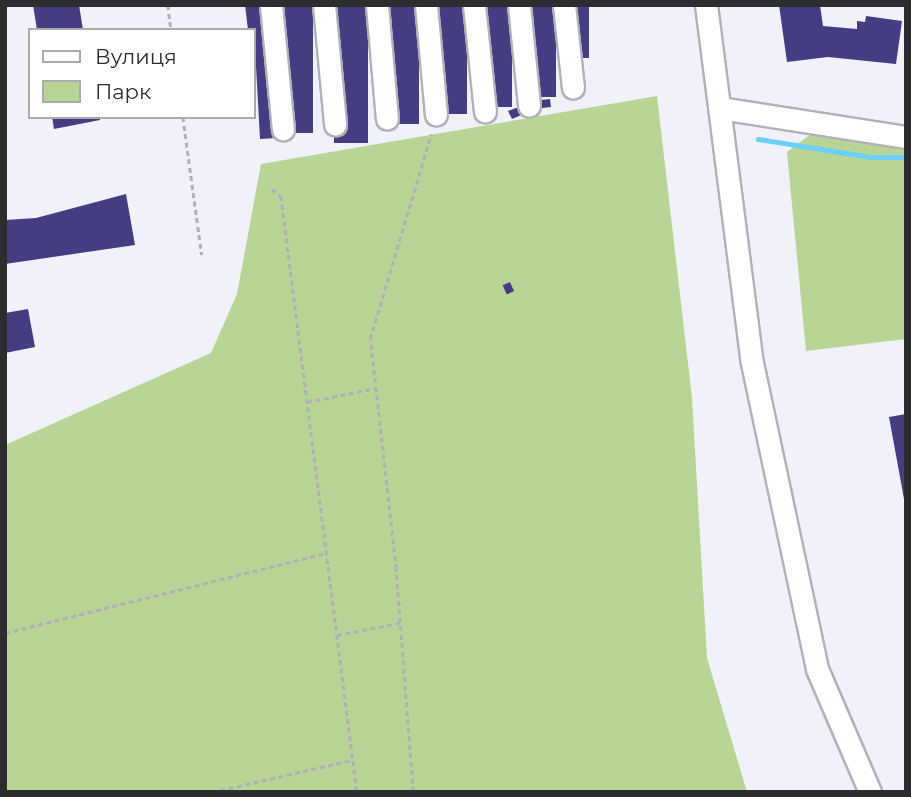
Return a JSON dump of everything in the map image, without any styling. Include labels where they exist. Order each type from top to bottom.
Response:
[{"type":"lane","points":[[271,5],[283,129]]},
{"type":"lane","points":[[324,5],[335,124]]},
{"type":"lane","points":[[377,5],[387,119]]},
{"type":"lane","points":[[426,5],[436,115]]},
{"type":"lane","points":[[474,5],[485,111]]},
{"type":"lane","points":[[519,5],[529,106]]},
{"type":"lane","points":[[564,5],[573,89]]},
{"type":"lane","points":[[706,5],[751,358],[817,668],[870,792]]},
{"type":"lane","points":[[719,108],[906,137]]},
{"type":"path","points":[[168,5],[171,28]]},
{"type":"path","points":[[413,792],[400,622],[370,339],[436,115]]},
{"type":"path","points":[[183,119],[202,255]]},
{"type":"path","points":[[272,189],[281,196],[357,792]]},
{"type":"path","points":[[307,402],[376,388]]},
{"type":"path","points":[[5,633],[326,553]]},
{"type":"path","points":[[337,635],[400,622]]},
{"type":"path","points":[[212,792],[353,760]]},
{"type":"green space","points":[[657,96],[692,398],[707,658],[747,792],[5,792],[5,445],[211,353],[237,294],[261,164]]},
{"type":"green space","points":[[811,134],[906,150],[906,339],[806,351],[787,152]]},
{"type":"building","points":[[33,5],[79,5],[83,28],[37,28]]},
{"type":"building","points":[[245,5],[263,5],[277,138],[260,139],[256,28],[248,28]]},
{"type":"building","points":[[278,5],[313,5],[313,133],[278,133]]},
{"type":"building","points":[[334,5],[368,5],[368,143],[334,143]]},
{"type":"building","points":[[385,5],[419,5],[419,124],[385,124]]},
{"type":"building","points":[[436,5],[467,5],[467,114],[436,114]]},
{"type":"building","points":[[481,5],[512,5],[512,107],[481,107]]},
{"type":"building","points":[[525,5],[556,5],[556,97],[525,97]]},
{"type":"building","points":[[571,5],[589,5],[589,58],[571,58]]},
{"type":"building","points":[[779,5],[820,5],[823,26],[857,29],[857,21],[865,22],[866,16],[902,21],[896,64],[828,57],[787,62]]},
{"type":"building","points":[[550,99],[551,107],[536,109],[535,101]]},
{"type":"building","points":[[524,105],[526,113],[512,119],[508,111]]},
{"type":"building","points":[[52,119],[100,119],[100,120],[54,129]]},
{"type":"building","points":[[126,194],[135,245],[5,264],[5,220],[36,218]]},
{"type":"building","points":[[510,282],[514,291],[507,294],[503,285]]},
{"type":"building","points":[[28,309],[35,347],[5,353],[5,313]]},
{"type":"building","points":[[906,414],[906,499],[904,499],[889,417]]},
{"type":"waterway","points":[[758,139],[871,157],[906,157]]}]
